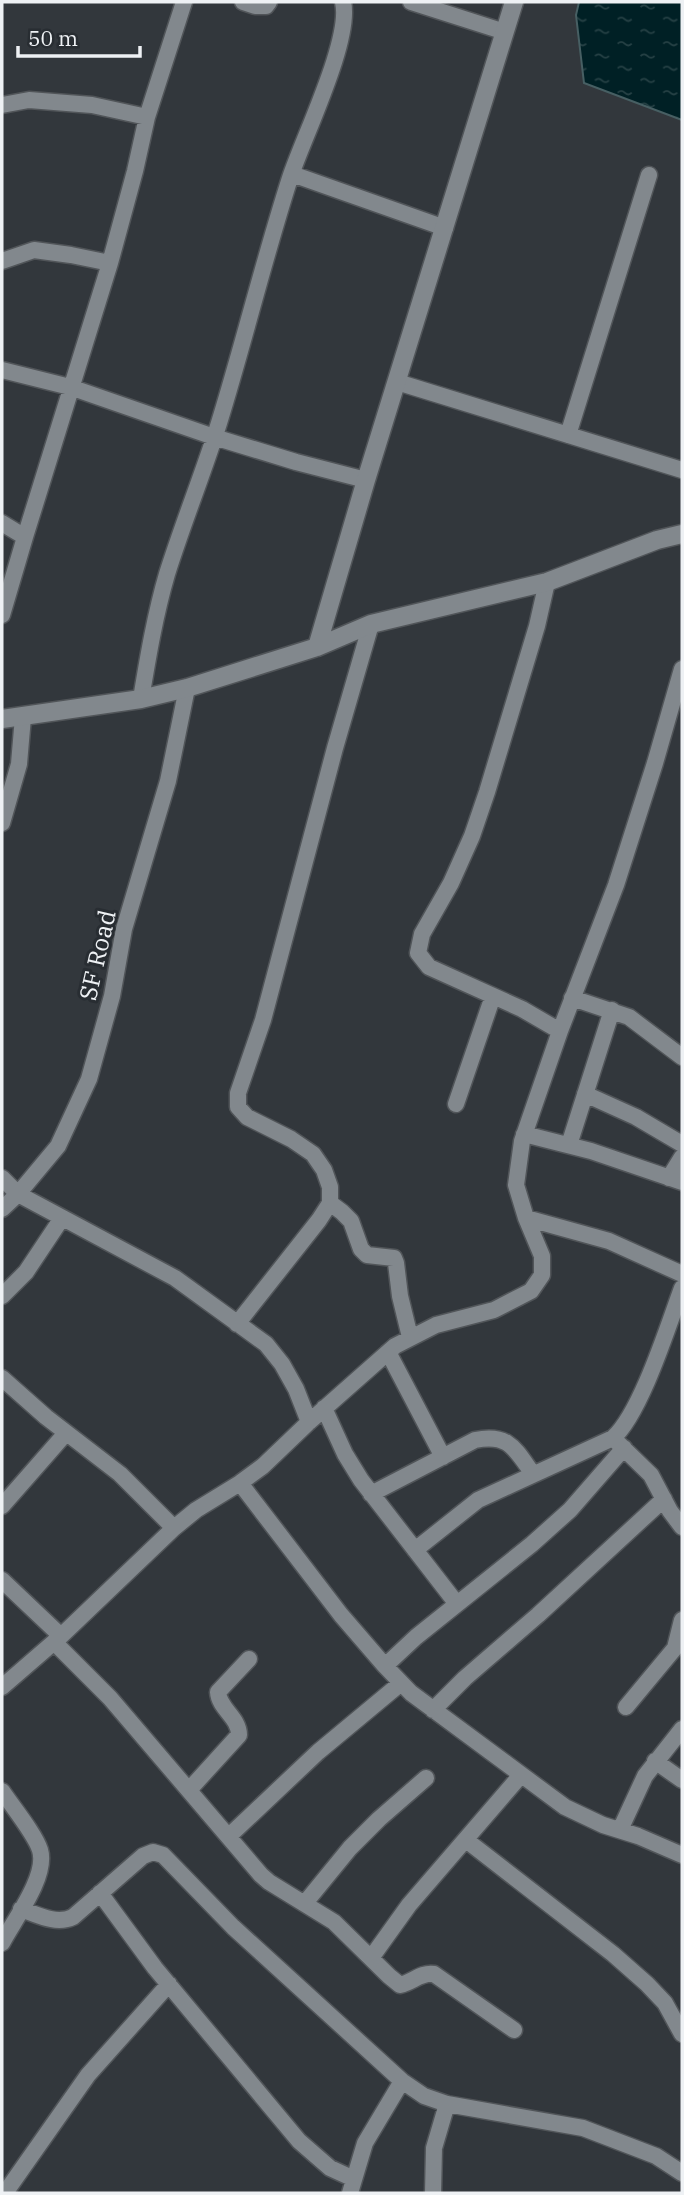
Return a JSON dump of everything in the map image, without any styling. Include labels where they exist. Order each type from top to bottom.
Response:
[{"type":"street","points":[[2,615],[110,263],[147,117],[184,2]]},
{"type":"street","points":[[243,2],[266,6],[269,2]]},
{"type":"street","points":[[411,2],[505,32]]},
{"type":"street","points":[[317,647],[514,2]]},
{"type":"street","points":[[141,699],[150,642],[167,574],[214,437],[292,174],[329,77],[340,40],[345,5]]},
{"type":"street","points":[[2,105],[29,100],[80,104],[147,117]]},
{"type":"street","points":[[292,174],[445,228]]},
{"type":"street","points":[[568,435],[649,175]]},
{"type":"street","points":[[2,261],[34,250],[110,263]]},
{"type":"street","points":[[2,370],[70,387],[214,437],[366,480]]},
{"type":"street","points":[[397,382],[682,470]]},
{"type":"street","points":[[2,523],[25,537]]},
{"type":"street","points":[[2,719],[141,699],[187,688],[317,647],[371,624],[547,582],[657,540],[682,534]]},
{"type":"street","points":[[547,582],[537,626],[484,803],[451,883],[422,934],[418,953],[429,967],[523,1009],[560,1031]]},
{"type":"street","points":[[237,1324],[330,1203],[330,1187],[324,1170],[313,1154],[291,1139],[247,1117],[238,1107],[238,1093],[263,1020],[335,748],[371,624]]},
{"type":"street","points":[[2,1687],[58,1639],[173,1528],[263,1466],[388,1352],[410,1337],[436,1325],[495,1310],[531,1291],[542,1275],[542,1256],[516,1185],[524,1134],[572,998],[616,886],[682,669]]},
{"type":"street","name":"SF Road","points":[[2,1209],[58,1146],[89,1079],[113,996],[124,929],[168,781],[187,688]]},
{"type":"street","points":[[2,823],[19,764],[23,717]]},
{"type":"street","points":[[456,1104],[493,996]]},
{"type":"street","points":[[572,998],[629,1017],[682,1057]]},
{"type":"street","points":[[569,1145],[612,1010]]},
{"type":"street","points":[[585,1094],[636,1117],[682,1144]]},
{"type":"street","points":[[524,1134],[592,1151],[676,1180],[682,1157]]},
{"type":"street","points":[[2,1178],[18,1194],[175,1278],[266,1344],[282,1364],[296,1389],[309,1422]]},
{"type":"street","points":[[330,1203],[351,1221],[361,1248],[367,1255],[394,1258],[397,1263],[400,1296],[410,1337]]},
{"type":"street","points":[[2,1296],[26,1272],[62,1218]]},
{"type":"street","points":[[526,1218],[609,1241],[682,1274]]},
{"type":"street","points":[[384,1666],[532,1545],[570,1510],[618,1443],[682,1288]]},
{"type":"street","points":[[388,1352],[443,1457]]},
{"type":"street","points":[[2,1378],[66,1433],[120,1474],[173,1528]]},
{"type":"street","points":[[324,1408],[345,1454],[372,1494],[457,1604]]},
{"type":"street","points":[[2,1506],[66,1433]]},
{"type":"street","points":[[372,1494],[475,1440],[498,1438],[505,1441],[533,1474]]},
{"type":"street","points":[[415,1550],[478,1500],[533,1474],[618,1443]]},
{"type":"street","points":[[618,1443],[651,1475],[682,1527]]},
{"type":"street","points":[[240,1483],[341,1615],[384,1666],[433,1710],[565,1807],[603,1825],[639,1836],[682,1855]]},
{"type":"street","points":[[433,1710],[664,1499]]},
{"type":"street","points":[[2,1580],[58,1639],[269,1882],[334,1922],[400,1985],[426,1973],[435,1974],[514,2029]]},
{"type":"street","points":[[626,1707],[675,1648],[682,1620]]},
{"type":"street","points":[[189,1790],[239,1735],[239,1727],[219,1698],[218,1692],[250,1659]]},
{"type":"street","points":[[229,1836],[318,1752],[401,1683]]},
{"type":"street","points":[[620,1830],[645,1776],[682,1728]]},
{"type":"street","points":[[655,1762],[682,1780]]},
{"type":"street","points":[[371,1958],[409,1905],[521,1775]]},
{"type":"street","points":[[305,1903],[350,1848],[379,1818],[426,1778]]},
{"type":"street","points":[[2,1791],[40,1849],[42,1864],[37,1881],[2,1943]]},
{"type":"street","points":[[466,1840],[613,1954],[657,1993],[682,2034]]},
{"type":"street","points":[[20,1909],[64,1922],[74,1917],[144,1856],[153,1852],[163,1855],[233,1927],[402,2081],[424,2096],[447,2104],[583,2129],[656,2156],[682,2172]]},
{"type":"street","points":[[100,1893],[169,1984],[299,2141],[352,2186],[365,2143],[402,2081]]},
{"type":"street","points":[[5,2193],[88,2075],[169,1984]]},
{"type":"street","points":[[433,2193],[434,2148],[447,2104]]},
{"type":"water","points":[[579,2],[682,2],[682,120],[584,83],[576,15]]}]
